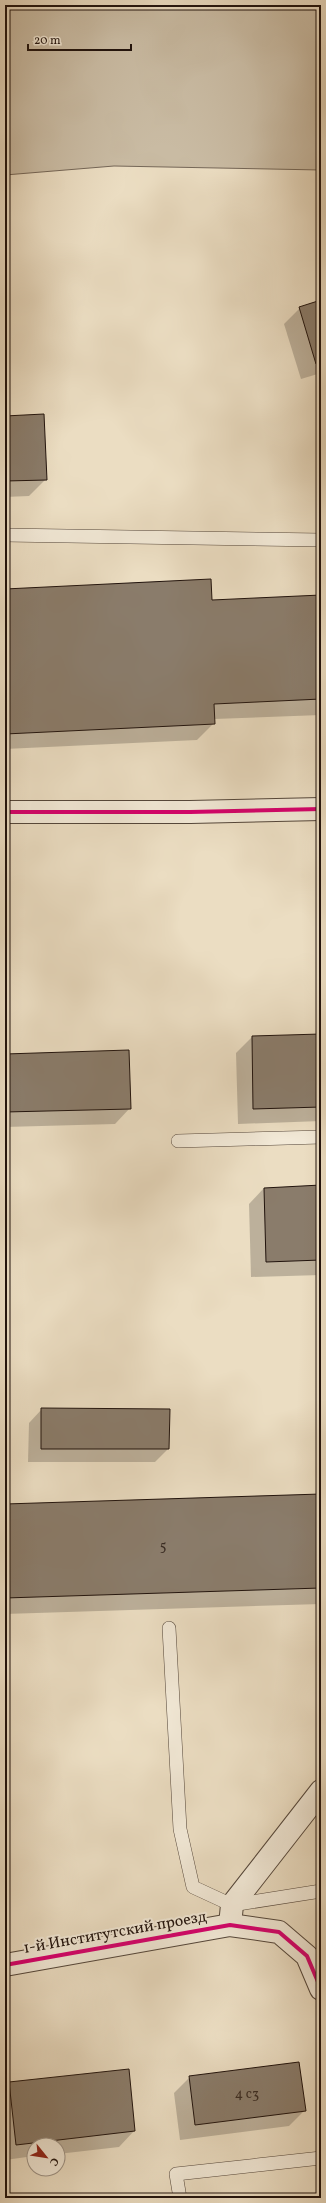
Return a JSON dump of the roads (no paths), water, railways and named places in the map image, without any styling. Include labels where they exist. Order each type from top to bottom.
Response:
[{"type":"street","points":[[5,812],[190,812],[321,809]]},
{"type":"street","points":[[231,1915],[321,1791]]},
{"type":"street","name":"1-й Институтский проезд","points":[[5,1965],[231,1915],[279,1932],[307,1956],[321,1989]]},
{"type":"lane","points":[[5,535],[321,540]]},
{"type":"lane","points":[[178,1141],[321,1138]]},
{"type":"lane","points":[[169,1628],[180,1830],[193,1887],[231,1915],[321,1891]]},
{"type":"lane","points":[[180,2198],[176,2174],[321,2158]]}]
